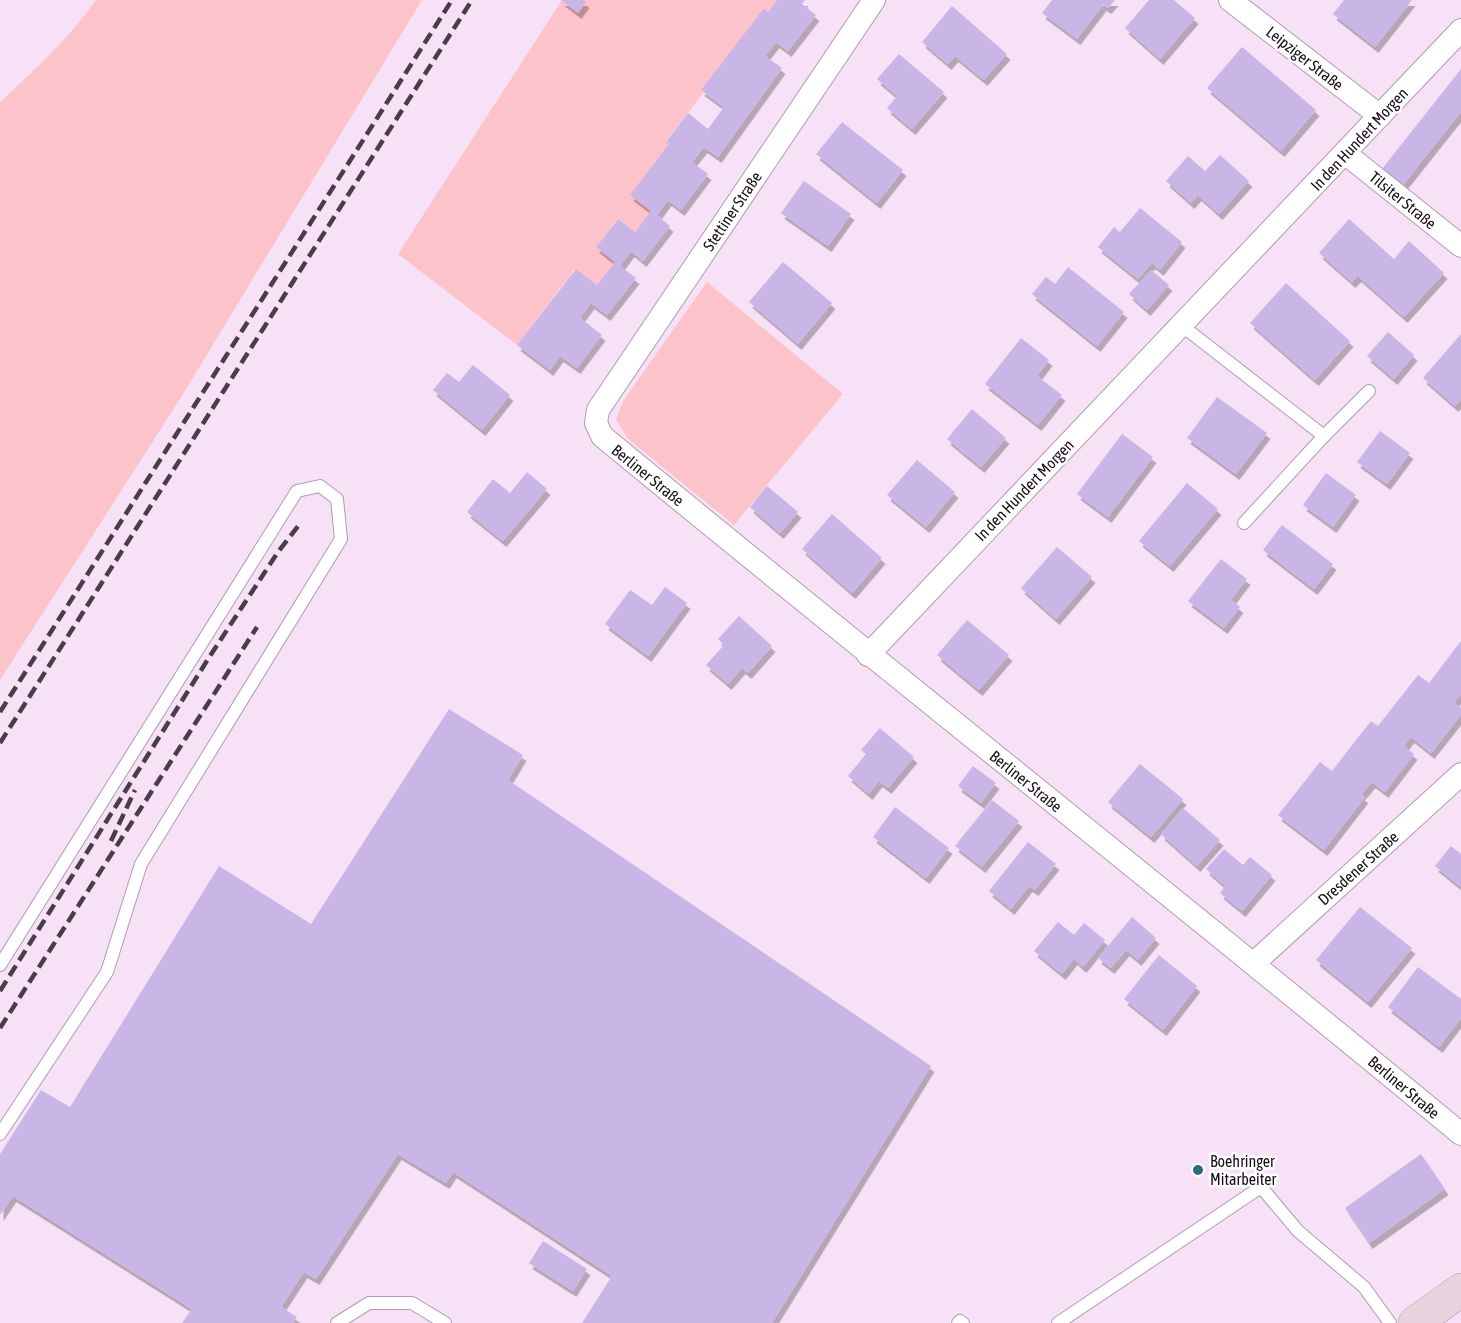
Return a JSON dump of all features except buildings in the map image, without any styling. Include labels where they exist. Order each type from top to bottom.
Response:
[{"type":"main road","points":[[1415,1323],[1461,1290]]},
{"type":"street","name":"Stettiner Straße","points":[[596,423],[598,410],[873,0]]},
{"type":"street","name":"Leipziger Straße","points":[[1230,0],[1380,116]]},
{"type":"street","name":"In den Hundert Morgen","points":[[868,655],[1346,154],[1461,30]]},
{"type":"street","name":"Tilsiter Straße","points":[[1346,154],[1461,246]]},
{"type":"street","name":"Berliner Straße","points":[[596,423],[602,436],[868,655],[1254,963],[1461,1134]]},
{"type":"street","name":"Dresdener Straße","points":[[1254,963],[1461,774]]},
{"type":"lane","points":[[1181,326],[1324,436]]},
{"type":"lane","points":[[1244,523],[1369,391]]},
{"type":"lane","points":[[0,965],[297,490],[320,486],[337,499],[341,539],[141,864],[107,972],[0,1134]]},
{"type":"lane","points":[[1058,1323],[1261,1187],[1298,1231],[1364,1287],[1390,1323]]},
{"type":"lane","points":[[337,1323],[369,1303],[412,1303],[445,1323]]},
{"type":"lane","points":[[958,1323],[960,1321],[963,1323]]},
{"type":"shaded area","points":[[96,0],[422,0],[180,399],[0,680],[0,102],[63,41]]},
{"type":"shaded area","points":[[562,0],[777,0],[768,12],[764,8],[702,89],[704,92],[666,141],[669,144],[651,211],[635,232],[617,219],[596,247],[615,262],[597,285],[575,269],[517,345],[398,254]]},
{"type":"shaded area","points":[[707,282],[843,394],[734,525],[628,439],[616,419],[623,401]]},
{"type":"railway","points":[[0,712],[452,0]]},
{"type":"railway","points":[[0,743],[472,0]]},
{"type":"railway","points":[[0,991],[210,656],[278,552],[299,525]]},
{"type":"railway","points":[[0,1028],[257,627]]},
{"type":"railway","points":[[111,841],[135,790]]},
{"type":"place","name":"Boehringer Mitarbeiter","points":[[1198,1170]]}]
